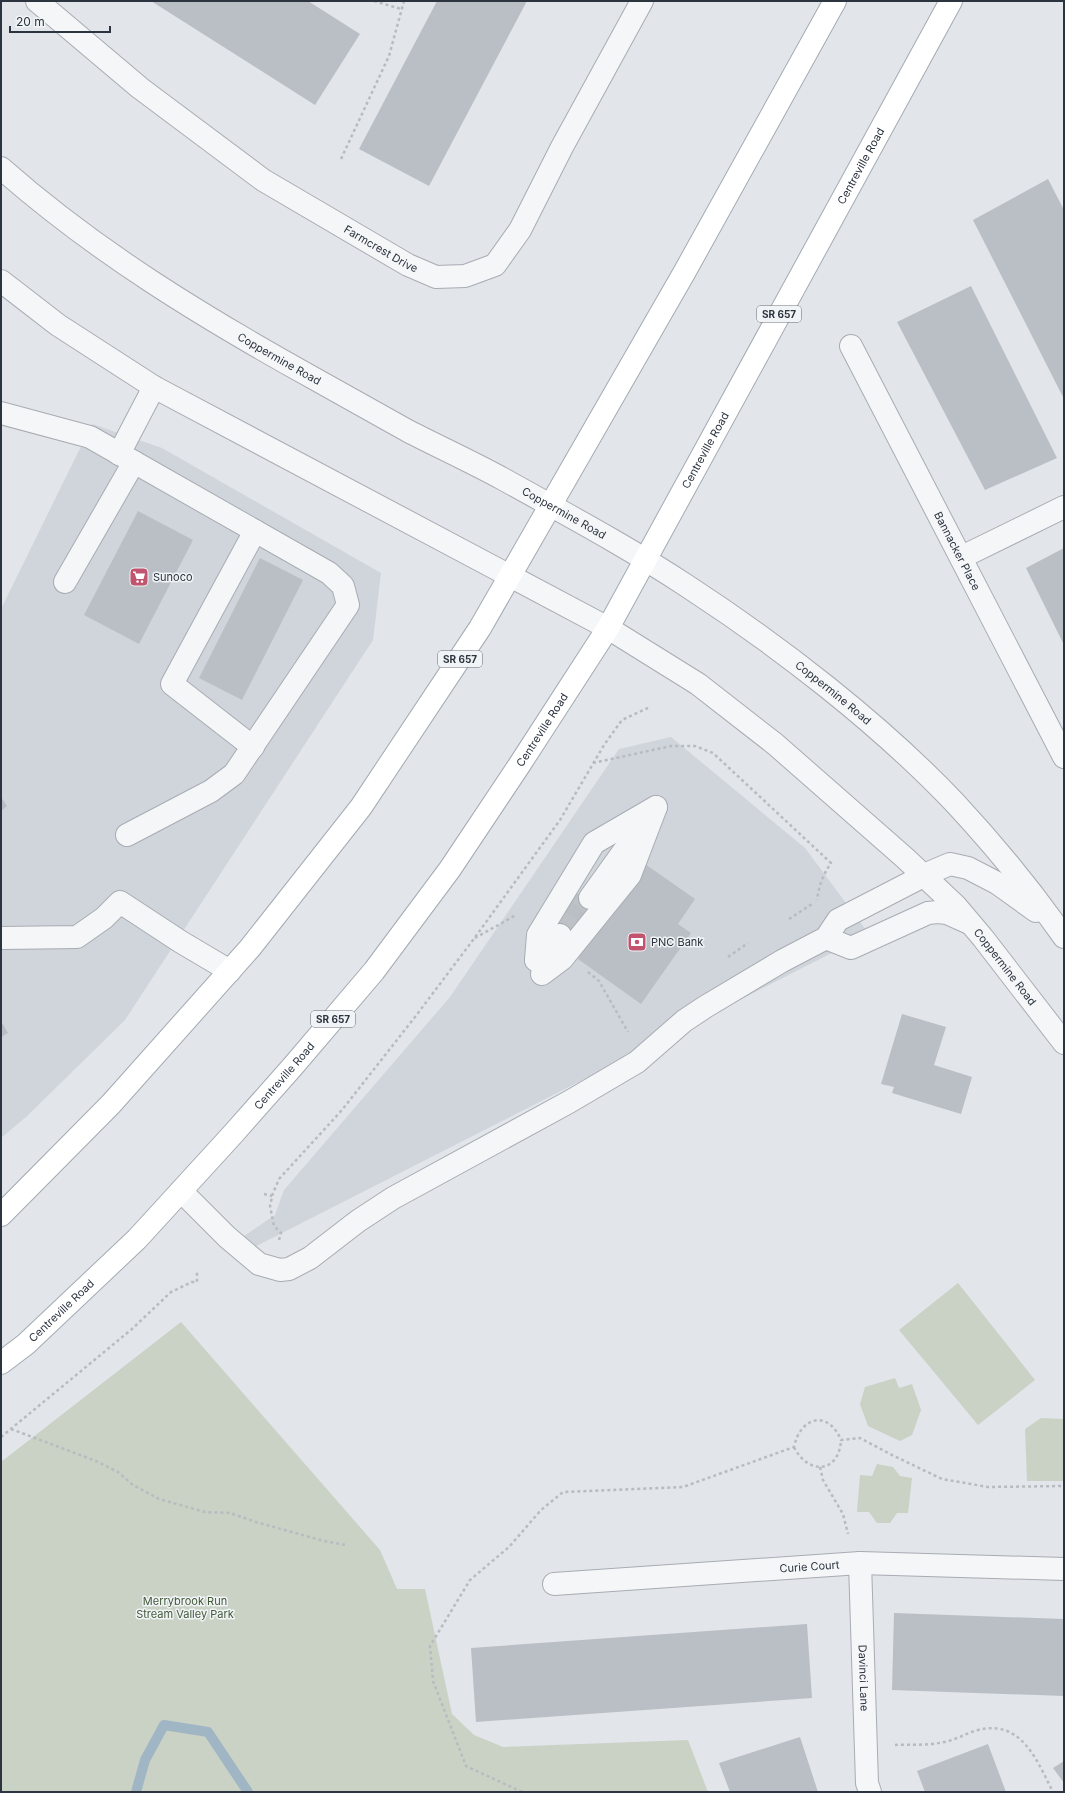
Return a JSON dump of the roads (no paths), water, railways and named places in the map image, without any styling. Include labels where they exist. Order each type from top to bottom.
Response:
[{"type":"main road","name":"SR 657","points":[[1,1215],[111,1104],[230,971],[362,807],[467,650],[684,274],[836,1]]},
{"type":"main road","name":"Centreville Road","points":[[1,1363],[26,1344],[132,1244],[181,1192],[294,1065],[374,971],[458,856],[525,758],[608,628],[951,1]]},
{"type":"street","name":"Farmcrest Drive","points":[[38,1],[140,88],[263,180],[408,265],[436,277],[464,276],[495,265],[520,230],[562,146],[642,1]]},
{"type":"street","name":"Coppermine Road","points":[[1,168],[33,197],[96,243],[166,291],[258,348],[406,430],[500,477],[646,560],[719,607],[816,680],[886,738],[925,773],[955,804],[1040,904],[1064,936]]},
{"type":"street","name":"Coppermine Road","points":[[1,282],[58,325],[154,387],[608,628],[698,684],[775,744],[923,876],[974,926],[1064,1043]]},
{"type":"street","name":"Bannacker Place","points":[[851,346],[962,557],[1064,757]]},
{"type":"street","points":[[65,582],[126,458],[154,387]]},
{"type":"street","points":[[1,413],[90,437],[329,573],[343,586],[348,605],[234,774],[211,791],[127,834]]},
{"type":"street","points":[[962,557],[1064,508]]},
{"type":"street","points":[[253,747],[172,684],[255,531]]},
{"type":"street","points":[[590,898],[656,807]]},
{"type":"street","points":[[539,967],[538,935],[594,843],[656,807]]},
{"type":"street","points":[[539,967],[562,959],[630,875],[656,807]]},
{"type":"street","points":[[181,1192],[249,1257],[259,1264],[269,1268],[289,1270],[299,1265],[358,1221],[393,1198],[569,1102],[637,1062],[684,1021],[705,1007],[782,961],[826,938],[838,920],[923,876],[950,864],[968,868],[997,883],[1039,914],[1064,936]]},
{"type":"street","points":[[1,938],[77,937],[104,918],[120,902],[181,942],[230,971]]},
{"type":"street","points":[[826,938],[851,948],[920,916],[938,912],[957,916],[974,926]]},
{"type":"street","points":[[539,967],[560,935]]},
{"type":"street","name":"Curie Court","points":[[554,1584],[855,1563],[1064,1569]]},
{"type":"street","name":"Davinci Lane","points":[[855,1563],[867,1783],[870,1792]]},
{"type":"waterway","points":[[136,1792],[145,1760],[164,1725],[208,1732],[248,1792]]},
{"type":"tunnel","points":[[560,935],[590,898]]},
{"type":"place","name":"Sunoco","points":[[139,577]]},
{"type":"place","name":"PNC Bank","points":[[637,942]]},
{"type":"park label","name":"Merrybrook Run Stream Valley Park","points":[[185,1607]]}]
